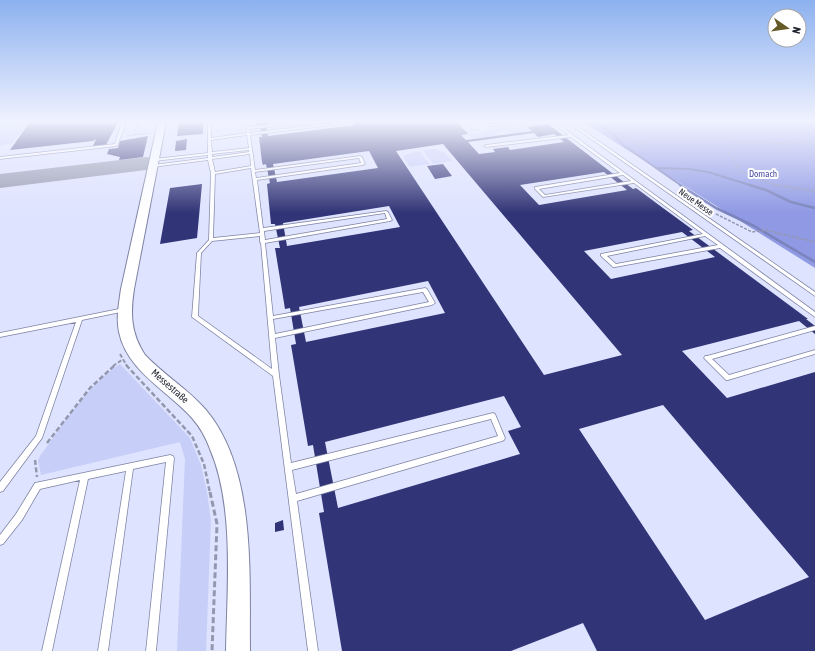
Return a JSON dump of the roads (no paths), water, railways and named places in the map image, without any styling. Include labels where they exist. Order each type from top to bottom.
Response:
[{"type":"street","name":"Messestraße","points":[[154,152],[138,225],[124,310],[127,334],[135,353],[154,373],[191,405],[208,425],[223,456],[234,503],[238,651]]},
{"type":"lane","points":[[0,158],[50,152]]},
{"type":"lane","points":[[152,163],[209,154],[231,152]]},
{"type":"lane","points":[[152,163],[210,159],[243,152]]},
{"type":"lane","points":[[250,152],[261,232],[276,375],[313,651]]},
{"type":"lane","points":[[594,152],[815,315]]},
{"type":"lane","name":"Neue Messe","points":[[612,152],[815,294]]},
{"type":"lane","points":[[209,154],[213,173],[211,240]]},
{"type":"lane","points":[[213,173],[360,157],[363,164],[254,179]]},
{"type":"lane","points":[[623,174],[536,188],[544,196],[634,182]]},
{"type":"lane","points":[[262,242],[390,220],[386,212],[211,240],[199,253],[195,317],[276,375]]},
{"type":"lane","points":[[706,235],[603,255],[615,266],[722,246]]},
{"type":"lane","points":[[270,318],[426,290],[432,303],[272,337]]},
{"type":"lane","points":[[0,335],[124,310]]},
{"type":"lane","points":[[0,488],[39,438],[79,320]]},
{"type":"lane","points":[[815,328],[707,358],[728,378],[815,352]]},
{"type":"lane","points":[[289,467],[493,416],[502,438],[293,498]]},
{"type":"lane","points":[[0,541],[19,517],[38,486],[170,458],[151,651]]},
{"type":"lane","points":[[103,651],[130,466]]},
{"type":"lane","points":[[47,651],[85,476]]},
{"type":"waterway","points":[[634,152],[682,186]]},
{"type":"waterway","points":[[658,168],[689,169],[708,172],[753,186]]},
{"type":"waterway","points":[[680,185],[716,208],[754,226],[815,262]]},
{"type":"waterway","points":[[749,185],[766,190],[791,202],[815,208]]},
{"type":"park label","name":"Dornach","points":[[763,174]]}]
